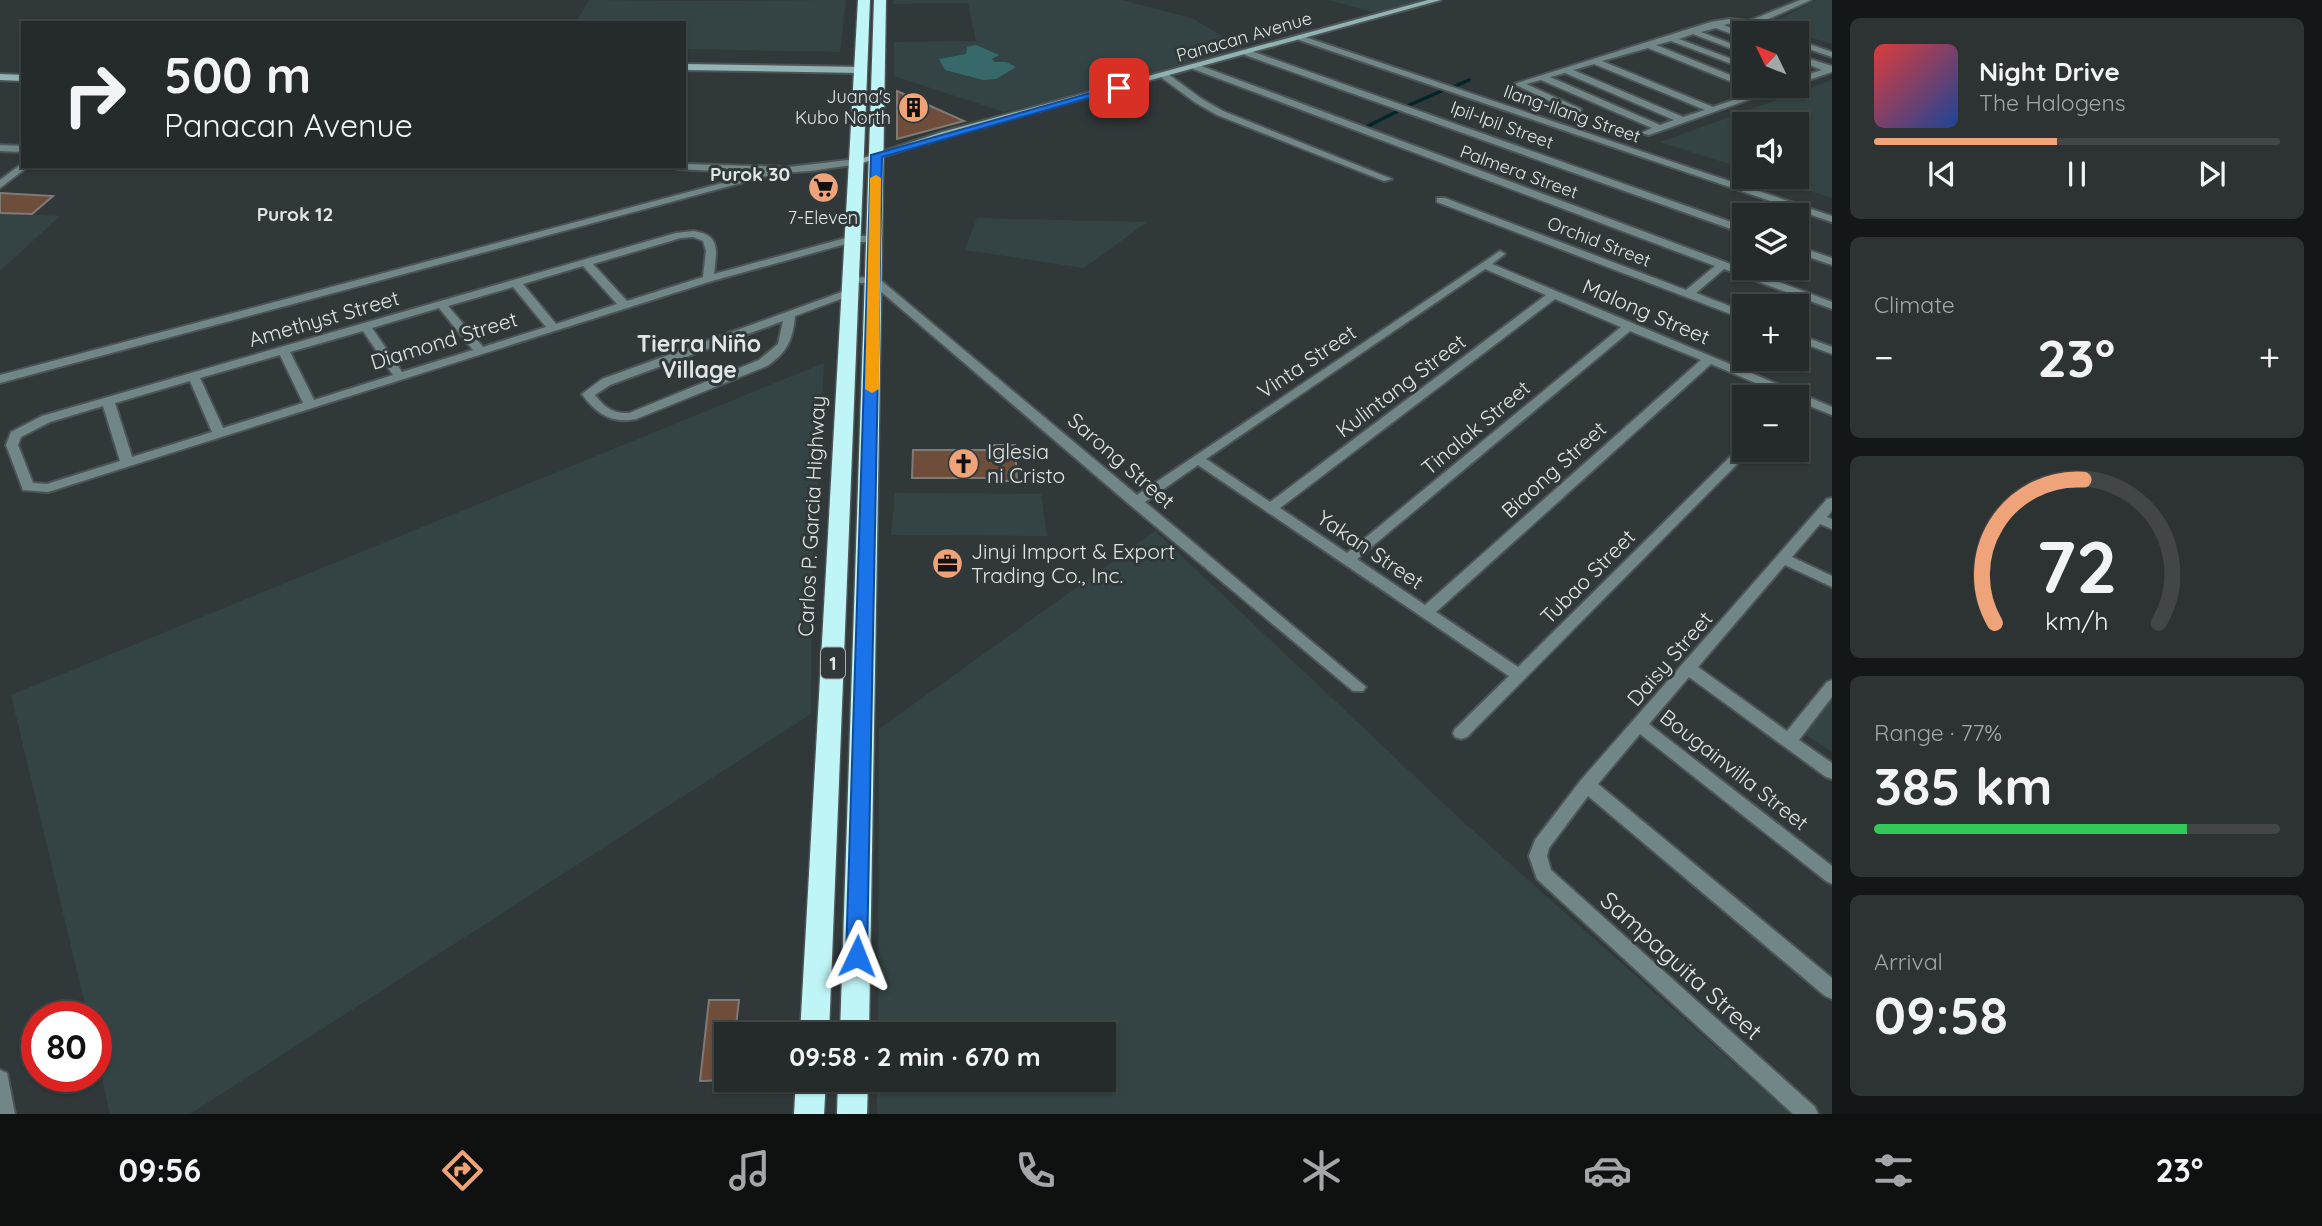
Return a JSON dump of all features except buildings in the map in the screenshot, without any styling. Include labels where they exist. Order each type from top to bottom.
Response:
[{"type":"highway","name":"Carlos P. Garcia Highway","points":[[854,1022],[859,284],[853,239],[863,0]]},
{"type":"highway","name":"Carlos P. Garcia Highway","points":[[815,1022],[859,284],[875,239],[880,0]]},
{"type":"highway","points":[[862,34],[879,34]]},
{"type":"highway","points":[[859,111],[877,111]]},
{"type":"highway","points":[[809,1114],[810,1092]]},
{"type":"highway","points":[[852,1114],[853,1092]]},
{"type":"street","name":"Panacan Avenue","points":[[856,162],[1437,0]]},
{"type":"street","points":[[1754,21],[1807,0]]},
{"type":"street","points":[[1578,111],[1518,84],[1714,24],[1739,21]]},
{"type":"street","points":[[1714,24],[1732,32]]},
{"type":"street","points":[[1692,31],[1732,47]]},
{"type":"street","name":"Ilang-Ilang Street","points":[[1302,38],[1832,219]]},
{"type":"street","points":[[1670,38],[1732,62]]},
{"type":"street","points":[[1648,45],[1732,79]]},
{"type":"street","points":[[1810,47],[1832,55]]},
{"type":"street","name":"Ipil-Ipil Street","points":[[1248,53],[1732,225]]},
{"type":"street","points":[[1594,61],[1713,110]]},
{"type":"street","points":[[1810,62],[1831,69]]},
{"type":"street","points":[[686,67],[861,70]]},
{"type":"street","name":"Palmera Street","points":[[1196,68],[1832,306]]},
{"type":"street","points":[[1810,77],[1831,69]]},
{"type":"street","points":[[1566,70],[1681,120]]},
{"type":"street","points":[[1165,76],[1199,102],[1220,113],[1387,179]]},
{"type":"street","points":[[0,77],[21,78]]},
{"type":"street","points":[[1542,77],[1658,128]]},
{"type":"street","points":[[1646,132],[1747,98]]},
{"type":"street","points":[[0,148],[21,149]]},
{"type":"street","points":[[0,379],[774,172],[856,162]]},
{"type":"street","points":[[686,167],[774,172]]},
{"type":"street","points":[[0,185],[21,168]]},
{"type":"street","name":"Orchid Street","points":[[1441,200],[1732,311]]},
{"type":"street","name":"Amethyst Street","points":[[28,487],[12,445],[15,435],[46,419],[680,235],[698,234],[709,237],[712,243],[709,279]]},
{"type":"street","name":"Diamond Street","points":[[28,487],[48,488],[709,279],[853,239],[875,239]]},
{"type":"street","points":[[1809,253],[1832,262]]},
{"type":"street","name":"Vinta Street","points":[[1135,502],[1500,254]]},
{"type":"street","points":[[586,263],[625,306]]},
{"type":"street","name":"Malong Street","points":[[1484,265],[1769,385]]},
{"type":"street","points":[[1688,294],[1723,265]]},
{"type":"street","points":[[516,283],[554,329]]},
{"type":"street","points":[[789,315],[784,348],[780,353],[763,363],[632,416],[616,419],[610,416],[588,394],[606,382],[789,315],[859,284]]},
{"type":"street","name":"Sarong Street","points":[[859,284],[1135,502],[1358,687]]},
{"type":"street","name":"Kulintang Street","points":[[1271,508],[1554,294]]},
{"type":"street","points":[[442,305],[481,352]]},
{"type":"street","name":"Tinalak Street","points":[[1347,560],[1629,326]]},
{"type":"street","points":[[366,327],[400,377]]},
{"type":"street","points":[[1809,342],[1832,351]]},
{"type":"street","points":[[284,351],[310,405]]},
{"type":"street","name":"Biaong Street","points":[[1426,612],[1709,360]]},
{"type":"street","points":[[194,377],[219,433]]},
{"type":"street","points":[[108,401],[127,463]]},
{"type":"street","name":"Malong Street","points":[[1809,402],[1832,411]]},
{"type":"street","name":"Yakan Street","points":[[1197,460],[1520,675]]},
{"type":"street","name":"Tubao Street","points":[[1461,733],[1733,462]]},
{"type":"street","name":"Daisy Street","points":[[1541,845],[1587,785],[1785,559],[1825,521],[1832,502]]},
{"type":"street","points":[[1785,559],[1832,582]]},
{"type":"street","points":[[1689,669],[1832,772]]},
{"type":"street","points":[[1789,741],[1832,686]]},
{"type":"street","name":"Bougainvilla Street","points":[[1640,725],[1832,876]]},
{"type":"street","points":[[1587,785],[1832,990]]},
{"type":"street","name":"Sampaguita Street","points":[[1541,845],[1538,856],[1543,874],[1808,1114]]},
{"type":"street","points":[[0,1080],[5,1114]]},
{"type":"shaded area","points":[[589,0],[846,0],[840,52],[686,49],[686,21],[577,21]]},
{"type":"shaded area","points":[[893,0],[1123,0],[1194,19],[1246,51],[1004,112],[894,76],[894,42],[976,41],[968,3],[893,4]]},
{"type":"shaded area","points":[[1328,0],[1424,0],[1379,14]]},
{"type":"shaded area","points":[[1816,0],[1832,0],[1832,44],[1810,37],[1810,21],[1777,21]]},
{"type":"shaded area","points":[[976,45],[999,55],[992,59],[995,62],[1006,62],[1016,67],[996,79],[983,80],[945,70],[939,59],[966,54],[967,47]]},
{"type":"shaded area","points":[[1832,80],[1832,198],[1804,189],[1809,189],[1809,112],[1743,112],[1782,98],[1810,98],[1810,88]]},
{"type":"shaded area","points":[[1732,116],[1732,165],[1660,142]]},
{"type":"shaded area","points":[[0,213],[60,216],[0,271]]},
{"type":"shaded area","points":[[977,218],[1147,222],[1084,268],[965,250]]},
{"type":"shaded area","points":[[824,363],[812,579],[811,714],[190,1114],[110,1114],[105,1092],[112,1092],[112,1001],[84,1001],[11,695]]},
{"type":"shaded area","points":[[895,493],[1041,494],[1047,536],[891,535]]},
{"type":"shaded area","points":[[1155,531],[1459,818],[1790,1114],[877,1114],[877,1092],[1116,1092],[1116,1022],[878,1022],[879,729]]},
{"type":"shaded area","points":[[1832,695],[1832,752],[1801,732]]},
{"type":"waterway","points":[[1453,87],[1469,80]]},
{"type":"waterway","points":[[1407,106],[1446,89]]},
{"type":"waterway","points":[[1364,128],[1402,109]]},
{"type":"slow traffic","points":[[872,389],[876,178]]},
{"type":"place","name":"Juana's Kubo North","points":[[914,107]]},
{"type":"place","name":"7-Eleven","points":[[823,188]]},
{"type":"place","name":"Iglesia ni Cristo","points":[[964,464]]},
{"type":"place","name":"Jinyi Import & Export Trading Co., Inc.","points":[[948,564]]},
{"type":"district","name":"Purok 30","points":[[750,174]]},
{"type":"district","name":"Purok 12","points":[[295,214]]},
{"type":"district","name":"Tierra Niño Village","points":[[699,357]]},
{"type":"route","points":[[857,956],[876,155],[1119,88]]}]
